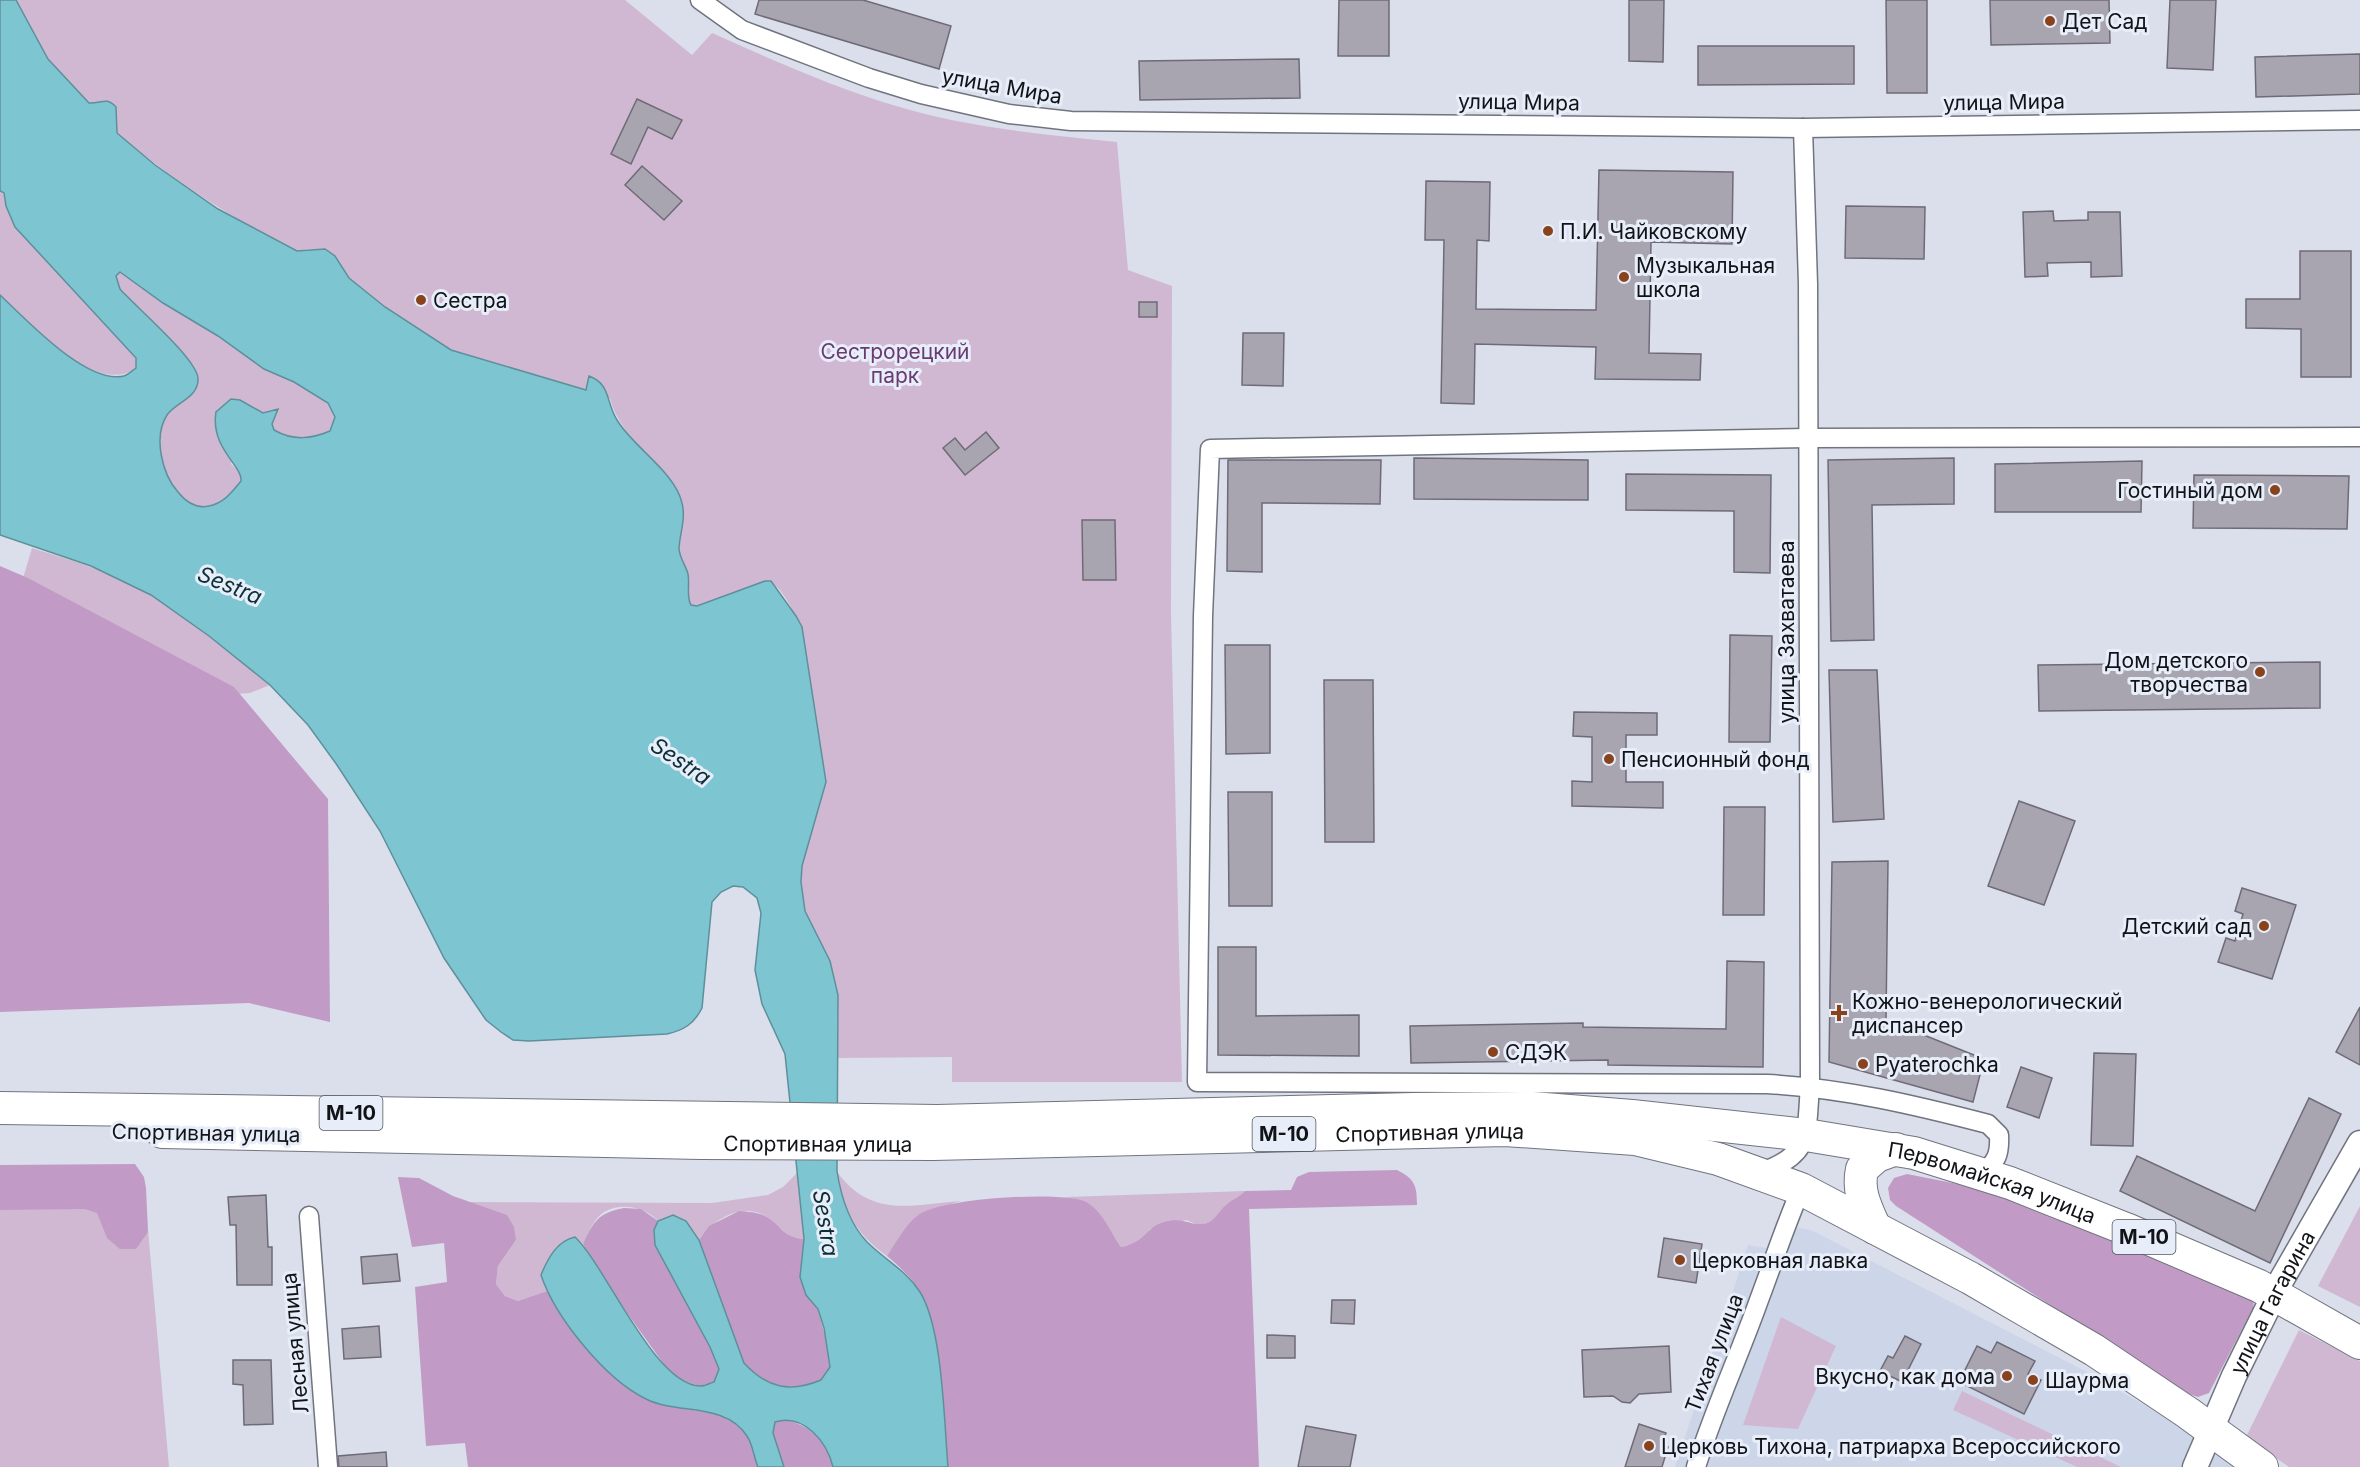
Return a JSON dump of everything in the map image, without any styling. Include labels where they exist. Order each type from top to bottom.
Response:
[{"type":"highway","name":"Спортивная улица","points":[[0,1108],[701,1131]]},
{"type":"highway","name":"Спортивная улица","points":[[0,1130],[935,1132],[1485,1108],[1532,1108],[1634,1128]]},
{"type":"highway","name":"Первомайская улица","points":[[1634,1128],[1806,1135],[1896,1149],[1981,1174],[2126,1229],[2259,1286],[2360,1343]]},
{"type":"highway","name":"М-10","points":[[1634,1128],[1801,1189],[1970,1278],[2065,1333],[2211,1430],[2262,1467]]},
{"type":"highway","points":[[1875,1228],[1863,1200],[1860,1185],[1862,1169],[1878,1156],[1896,1149]]},
{"type":"street","name":"улица Мира","points":[[700,0],[742,30],[921,94],[1029,116],[1071,121],[1803,128],[2360,120]]},
{"type":"street","name":"улица Захватаева","points":[[1803,128],[1808,284],[1810,1086],[1806,1135]]},
{"type":"street","points":[[1981,1174],[1993,1165],[2000,1153],[1999,1135],[1988,1124],[1892,1099],[1810,1086],[1197,1082],[1203,616],[1210,449],[1808,438],[2360,437]]},
{"type":"street","points":[[1759,1173],[1784,1164],[1792,1158],[1806,1135]]},
{"type":"street","name":"улица Гагарина","points":[[2195,1467],[2274,1296],[2360,1143]]},
{"type":"street","name":"Тихая улица","points":[[1696,1467],[1777,1244],[1801,1189]]},
{"type":"street","name":"Лесная улица","points":[[309,1216],[328,1467]]},
{"type":"shaded area","points":[[0,566],[28,578],[234,687],[328,799],[330,1022],[249,1003],[0,1012]]},
{"type":"shaded area","points":[[135,1164],[144,1177],[148,1232],[136,1249],[120,1249],[107,1238],[97,1213],[85,1209],[0,1210],[0,1165]]},
{"type":"shaded area","points":[[1397,1170],[1414,1184],[1417,1205],[1249,1209],[1259,1467],[948,1467],[938,1354],[929,1311],[914,1283],[887,1256],[917,1216],[929,1210],[973,1201],[1026,1197],[1070,1198],[1084,1201],[1096,1209],[1121,1247],[1136,1242],[1152,1228],[1164,1222],[1176,1220],[1205,1224],[1245,1191],[1291,1190],[1297,1177],[1309,1172]]},
{"type":"shaded area","points":[[1907,1174],[2003,1193],[2254,1301],[2253,1308],[2209,1393],[2198,1397],[2189,1394],[1896,1206],[1890,1200],[1888,1188],[1894,1178]]},
{"type":"shaded area","points":[[398,1177],[419,1178],[453,1196],[507,1215],[514,1227],[516,1240],[498,1266],[496,1284],[505,1296],[518,1301],[547,1291],[602,1366],[623,1383],[674,1407],[717,1414],[737,1425],[748,1437],[758,1467],[468,1467],[465,1443],[426,1446],[415,1287],[447,1282],[444,1243],[412,1247]]},
{"type":"shaded area","points":[[624,1208],[641,1209],[658,1221],[654,1230],[656,1245],[710,1347],[719,1369],[715,1382],[700,1386],[683,1381],[668,1370],[607,1285],[583,1244],[598,1219],[608,1212]]},
{"type":"shaded area","points":[[739,1211],[764,1215],[786,1234],[804,1239],[800,1277],[806,1295],[818,1309],[828,1348],[830,1367],[822,1380],[800,1386],[780,1385],[762,1378],[744,1363],[699,1240],[709,1226]]},
{"type":"shaded area","points":[[1793,1227],[1811,1230],[2085,1371],[2195,1434],[2243,1467],[1675,1467],[1748,1245],[1772,1249]]},
{"type":"shaded area","points":[[784,1419],[810,1430],[822,1442],[833,1467],[784,1467],[773,1433],[775,1422]]},
{"type":"green space","name":"Сестрорецкий парк","points":[[16,0],[625,0],[692,55],[712,33],[826,82],[923,114],[1006,129],[1117,142],[1128,270],[1172,286],[1171,613],[1182,1082],[952,1082],[952,1057],[837,1058],[838,995],[830,961],[805,911],[801,882],[796,616],[783,594],[775,585],[765,581],[697,606],[691,605],[688,574],[679,551],[683,517],[681,498],[675,485],[624,428],[610,398],[451,350],[385,307],[349,278],[341,266],[310,249],[297,251],[285,246],[198,194],[117,133],[117,116],[89,103],[48,59]]},
{"type":"green space","points":[[0,191],[5,196],[6,206],[136,359],[136,368],[120,375],[102,373],[83,365],[45,337],[0,295]]},
{"type":"green space","points":[[120,272],[264,369],[294,382],[328,403],[335,417],[330,431],[309,437],[281,434],[274,430],[272,424],[277,410],[263,413],[246,404],[231,464],[239,471],[241,481],[226,496],[210,505],[202,506],[186,500],[172,485],[164,471],[161,437],[168,413],[195,390],[197,384],[194,366],[120,289],[116,276]]},
{"type":"green space","points":[[32,548],[109,574],[153,596],[198,627],[270,685],[250,693],[205,696],[21,585]]},
{"type":"green space","points":[[837,1172],[850,1187],[878,1202],[908,1206],[960,1201],[917,1216],[887,1256],[859,1230],[847,1210]]},
{"type":"green space","points":[[797,1173],[804,1239],[788,1234],[769,1218],[750,1211],[730,1214],[721,1219],[699,1240],[694,1231],[673,1215],[658,1221],[640,1209],[618,1207],[600,1215],[583,1244],[575,1237],[541,1275],[547,1291],[518,1301],[505,1296],[496,1284],[498,1266],[516,1240],[470,1202],[712,1203],[768,1195],[783,1187]]},
{"type":"green space","points":[[1245,1191],[1227,1204],[1212,1222],[1199,1225],[1186,1220],[1150,1229],[1138,1241],[1121,1247],[1093,1209],[1066,1197]]},
{"type":"green space","points":[[145,1196],[169,1467],[0,1467],[0,1198]]},
{"type":"green space","points":[[2360,1206],[2360,1307],[2318,1286]]},
{"type":"green space","points":[[1781,1317],[1836,1346],[1798,1429],[1743,1425]]},
{"type":"green space","points":[[2299,1330],[2360,1361],[2360,1467],[2289,1467],[2246,1437]]},
{"type":"green space","points":[[1962,1391],[2121,1467],[2077,1467],[1953,1410]]},
{"type":"water","name":"Sestra","points":[[0,0],[16,0],[48,59],[89,103],[106,101],[116,107],[117,133],[155,165],[218,209],[297,251],[325,249],[335,256],[349,278],[385,307],[451,350],[586,390],[589,376],[596,379],[605,389],[614,414],[624,430],[663,470],[678,492],[683,515],[679,551],[688,574],[691,605],[697,606],[765,581],[771,581],[802,627],[826,782],[802,866],[801,882],[805,911],[830,961],[838,995],[837,1171],[844,1200],[855,1227],[867,1242],[908,1277],[920,1292],[928,1308],[938,1352],[948,1467],[833,1467],[820,1439],[813,1432],[805,1426],[786,1420],[775,1422],[773,1433],[784,1467],[758,1467],[749,1440],[738,1425],[714,1414],[672,1407],[646,1399],[614,1377],[583,1345],[558,1309],[541,1275],[558,1246],[575,1237],[632,1323],[666,1367],[684,1381],[701,1386],[714,1382],[719,1369],[710,1347],[655,1245],[654,1230],[658,1221],[673,1215],[686,1221],[699,1240],[744,1363],[770,1383],[789,1387],[821,1380],[830,1367],[824,1328],[818,1309],[806,1295],[800,1277],[804,1239],[785,1054],[762,1004],[755,970],[761,913],[757,898],[743,887],[733,886],[721,892],[712,902],[702,1008],[688,1026],[667,1034],[529,1041],[513,1040],[486,1020],[444,958],[380,831],[308,725],[270,685],[209,636],[151,595],[91,566],[0,535],[0,295],[41,334],[75,361],[92,371],[109,376],[124,376],[136,368],[136,358],[15,227],[6,206],[4,193],[0,191]],"holes":[[[120,272],[163,303],[218,336],[264,369],[294,382],[328,403],[335,417],[330,431],[309,437],[281,434],[274,430],[272,424],[278,409],[263,413],[240,400],[231,399],[216,412],[215,425],[222,446],[237,469],[241,481],[227,497],[214,505],[204,507],[188,502],[172,484],[164,466],[160,444],[167,415],[191,395],[198,378],[195,369],[177,346],[120,289],[116,276]]]},
{"type":"building","points":[[759,0],[863,0],[951,26],[939,69],[755,14]]},
{"type":"building","points":[[1339,0],[1389,0],[1389,56],[1338,56]]},
{"type":"building","points":[[1629,0],[1664,0],[1663,62],[1629,61]]},
{"type":"building","points":[[1886,0],[1927,0],[1927,93],[1887,93]]},
{"type":"building","name":"Дет Сад","points":[[1990,0],[2109,0],[2110,43],[1991,45]]},
{"type":"building","points":[[2170,0],[2216,0],[2213,70],[2167,68]]},
{"type":"building","points":[[1698,46],[1854,46],[1854,84],[1698,85]]},
{"type":"building","points":[[2360,54],[2360,94],[2256,97],[2255,57]]},
{"type":"building","points":[[1299,59],[1300,98],[1140,100],[1139,61]]},
{"type":"building","points":[[637,99],[682,120],[672,139],[648,127],[631,164],[611,154]]},
{"type":"building","points":[[642,166],[682,201],[664,220],[625,185]]},
{"type":"building","name":"Музыкальная школа","points":[[1599,170],[1733,172],[1732,244],[1651,242],[1649,353],[1701,354],[1700,380],[1595,379],[1596,347],[1475,344],[1474,404],[1441,403],[1444,240],[1425,240],[1426,181],[1490,182],[1489,241],[1477,240],[1476,309],[1596,310]]},
{"type":"building","points":[[1846,206],[1925,207],[1924,259],[1845,258]]},
{"type":"building","points":[[2053,211],[2054,221],[2088,220],[2088,212],[2120,212],[2122,276],[2091,277],[2091,262],[2047,263],[2048,276],[2025,277],[2023,212]]},
{"type":"building","points":[[2300,251],[2351,251],[2351,377],[2301,377],[2301,329],[2246,328],[2246,299],[2300,299]]},
{"type":"building","points":[[1139,302],[1157,302],[1157,317],[1139,317]]},
{"type":"building","points":[[1243,333],[1284,333],[1283,386],[1242,385]]},
{"type":"building","points":[[986,432],[999,448],[965,475],[943,448],[955,438],[965,450]]},
{"type":"building","points":[[1414,458],[1588,460],[1588,500],[1414,499]]},
{"type":"building","points":[[1954,458],[1954,504],[1872,505],[1874,640],[1831,641],[1828,460]]},
{"type":"building","points":[[1228,460],[1381,460],[1380,504],[1262,503],[1262,572],[1227,571]]},
{"type":"building","points":[[2142,461],[2141,512],[1995,512],[1995,464]]},
{"type":"building","points":[[1626,474],[1771,475],[1770,573],[1734,572],[1734,511],[1626,510]]},
{"type":"building","points":[[2194,475],[2349,476],[2347,529],[2193,528]]},
{"type":"building","points":[[1082,520],[1115,520],[1116,580],[1083,580]]},
{"type":"building","points":[[1730,635],[1772,636],[1770,742],[1729,742]]},
{"type":"building","points":[[1225,645],[1270,645],[1270,753],[1226,754]]},
{"type":"building","points":[[2320,662],[2320,708],[2039,711],[2038,665]]},
{"type":"building","points":[[1829,670],[1877,670],[1884,819],[1833,822]]},
{"type":"building","points":[[1324,680],[1373,680],[1374,842],[1325,842]]},
{"type":"building","name":"Пенсионный фонд","points":[[1574,712],[1657,713],[1657,735],[1626,735],[1626,782],[1663,782],[1663,808],[1572,806],[1572,781],[1592,782],[1592,737],[1573,736]]},
{"type":"building","points":[[1228,792],[1272,792],[1272,906],[1229,906]]},
{"type":"building","points":[[2019,801],[2075,821],[2044,905],[1988,886]]},
{"type":"building","points":[[1724,807],[1765,807],[1764,915],[1723,915]]},
{"type":"building","points":[[1888,861],[1886,1020],[1984,1059],[1973,1102],[1829,1062],[1832,862]]},
{"type":"building","name":"Детский сад","points":[[2242,888],[2296,905],[2272,979],[2218,962],[2226,938],[2235,941],[2243,914],[2235,911]]},
{"type":"building","points":[[1218,947],[1256,947],[1256,1016],[1359,1015],[1359,1056],[1218,1055]]},
{"type":"building","points":[[1727,961],[1764,962],[1763,1067],[1608,1065],[1608,1060],[1411,1063],[1410,1026],[1583,1023],[1583,1027],[1726,1029]]},
{"type":"building","points":[[2360,1007],[2360,1065],[2336,1052]]},
{"type":"building","points":[[2094,1053],[2136,1054],[2133,1146],[2091,1145]]},
{"type":"building","points":[[2021,1067],[2052,1078],[2039,1118],[2007,1107]]},
{"type":"building","points":[[2309,1098],[2341,1114],[2270,1263],[2120,1191],[2137,1156],[2255,1211]]},
{"type":"building","points":[[266,1195],[268,1247],[272,1247],[272,1285],[237,1285],[236,1225],[230,1225],[228,1197]]},
{"type":"building","name":"Церковная лавка","points":[[1664,1238],[1702,1244],[1696,1283],[1658,1277]]},
{"type":"building","points":[[397,1254],[400,1281],[363,1284],[361,1257]]},
{"type":"building","points":[[1332,1300],[1355,1300],[1354,1324],[1331,1323]]},
{"type":"building","points":[[379,1326],[381,1357],[344,1359],[342,1329]]},
{"type":"building","points":[[1267,1335],[1295,1336],[1295,1358],[1267,1358]]},
{"type":"building","points":[[1905,1336],[1921,1344],[1902,1382],[1880,1371],[1888,1356],[1893,1358]]},
{"type":"building","points":[[1997,1342],[2035,1361],[2028,1374],[2041,1380],[2024,1414],[1959,1382],[1977,1346],[1991,1353]]},
{"type":"building","points":[[1669,1346],[1671,1392],[1639,1394],[1630,1403],[1622,1402],[1613,1396],[1584,1397],[1582,1350]]},
{"type":"building","points":[[233,1360],[271,1360],[273,1424],[244,1425],[243,1385],[233,1384]]},
{"type":"building","name":"Церковь Тихона, патриарха Всероссийского","points":[[1639,1424],[1666,1433],[1662,1445],[1668,1447],[1662,1467],[1625,1467]]},
{"type":"building","points":[[1306,1426],[1356,1435],[1350,1467],[1298,1467]]},
{"type":"building","points":[[386,1452],[387,1467],[339,1467],[338,1456]]},
{"type":"place","name":"Дет Сад","points":[[2050,21]]},
{"type":"place","name":"П.И. Чайковскому","points":[[1548,231]]},
{"type":"place","name":"Музыкальная школа","points":[[1624,277]]},
{"type":"place","name":"Сестра","points":[[421,300]]},
{"type":"place","name":"Гостиный дом","points":[[2275,490]]},
{"type":"place","name":"Дом детского творчества","points":[[2260,672]]},
{"type":"place","name":"Пенсионный фонд","points":[[1609,759]]},
{"type":"place","name":"Детский сад","points":[[2264,926]]},
{"type":"place","name":"Кожно-венерологический диспансер","points":[[1839,1013]]},
{"type":"place","name":"СДЭК","points":[[1493,1052]]},
{"type":"place","name":"Pyaterochka","points":[[1863,1064]]},
{"type":"place","name":"Церковная лавка","points":[[1680,1260]]},
{"type":"place","name":"Вкусно, как дома","points":[[2007,1376]]},
{"type":"place","name":"Шаурма","points":[[2033,1380]]},
{"type":"place","name":"Церковь Тихона, патриарха Всероссийского","points":[[1649,1446]]}]
